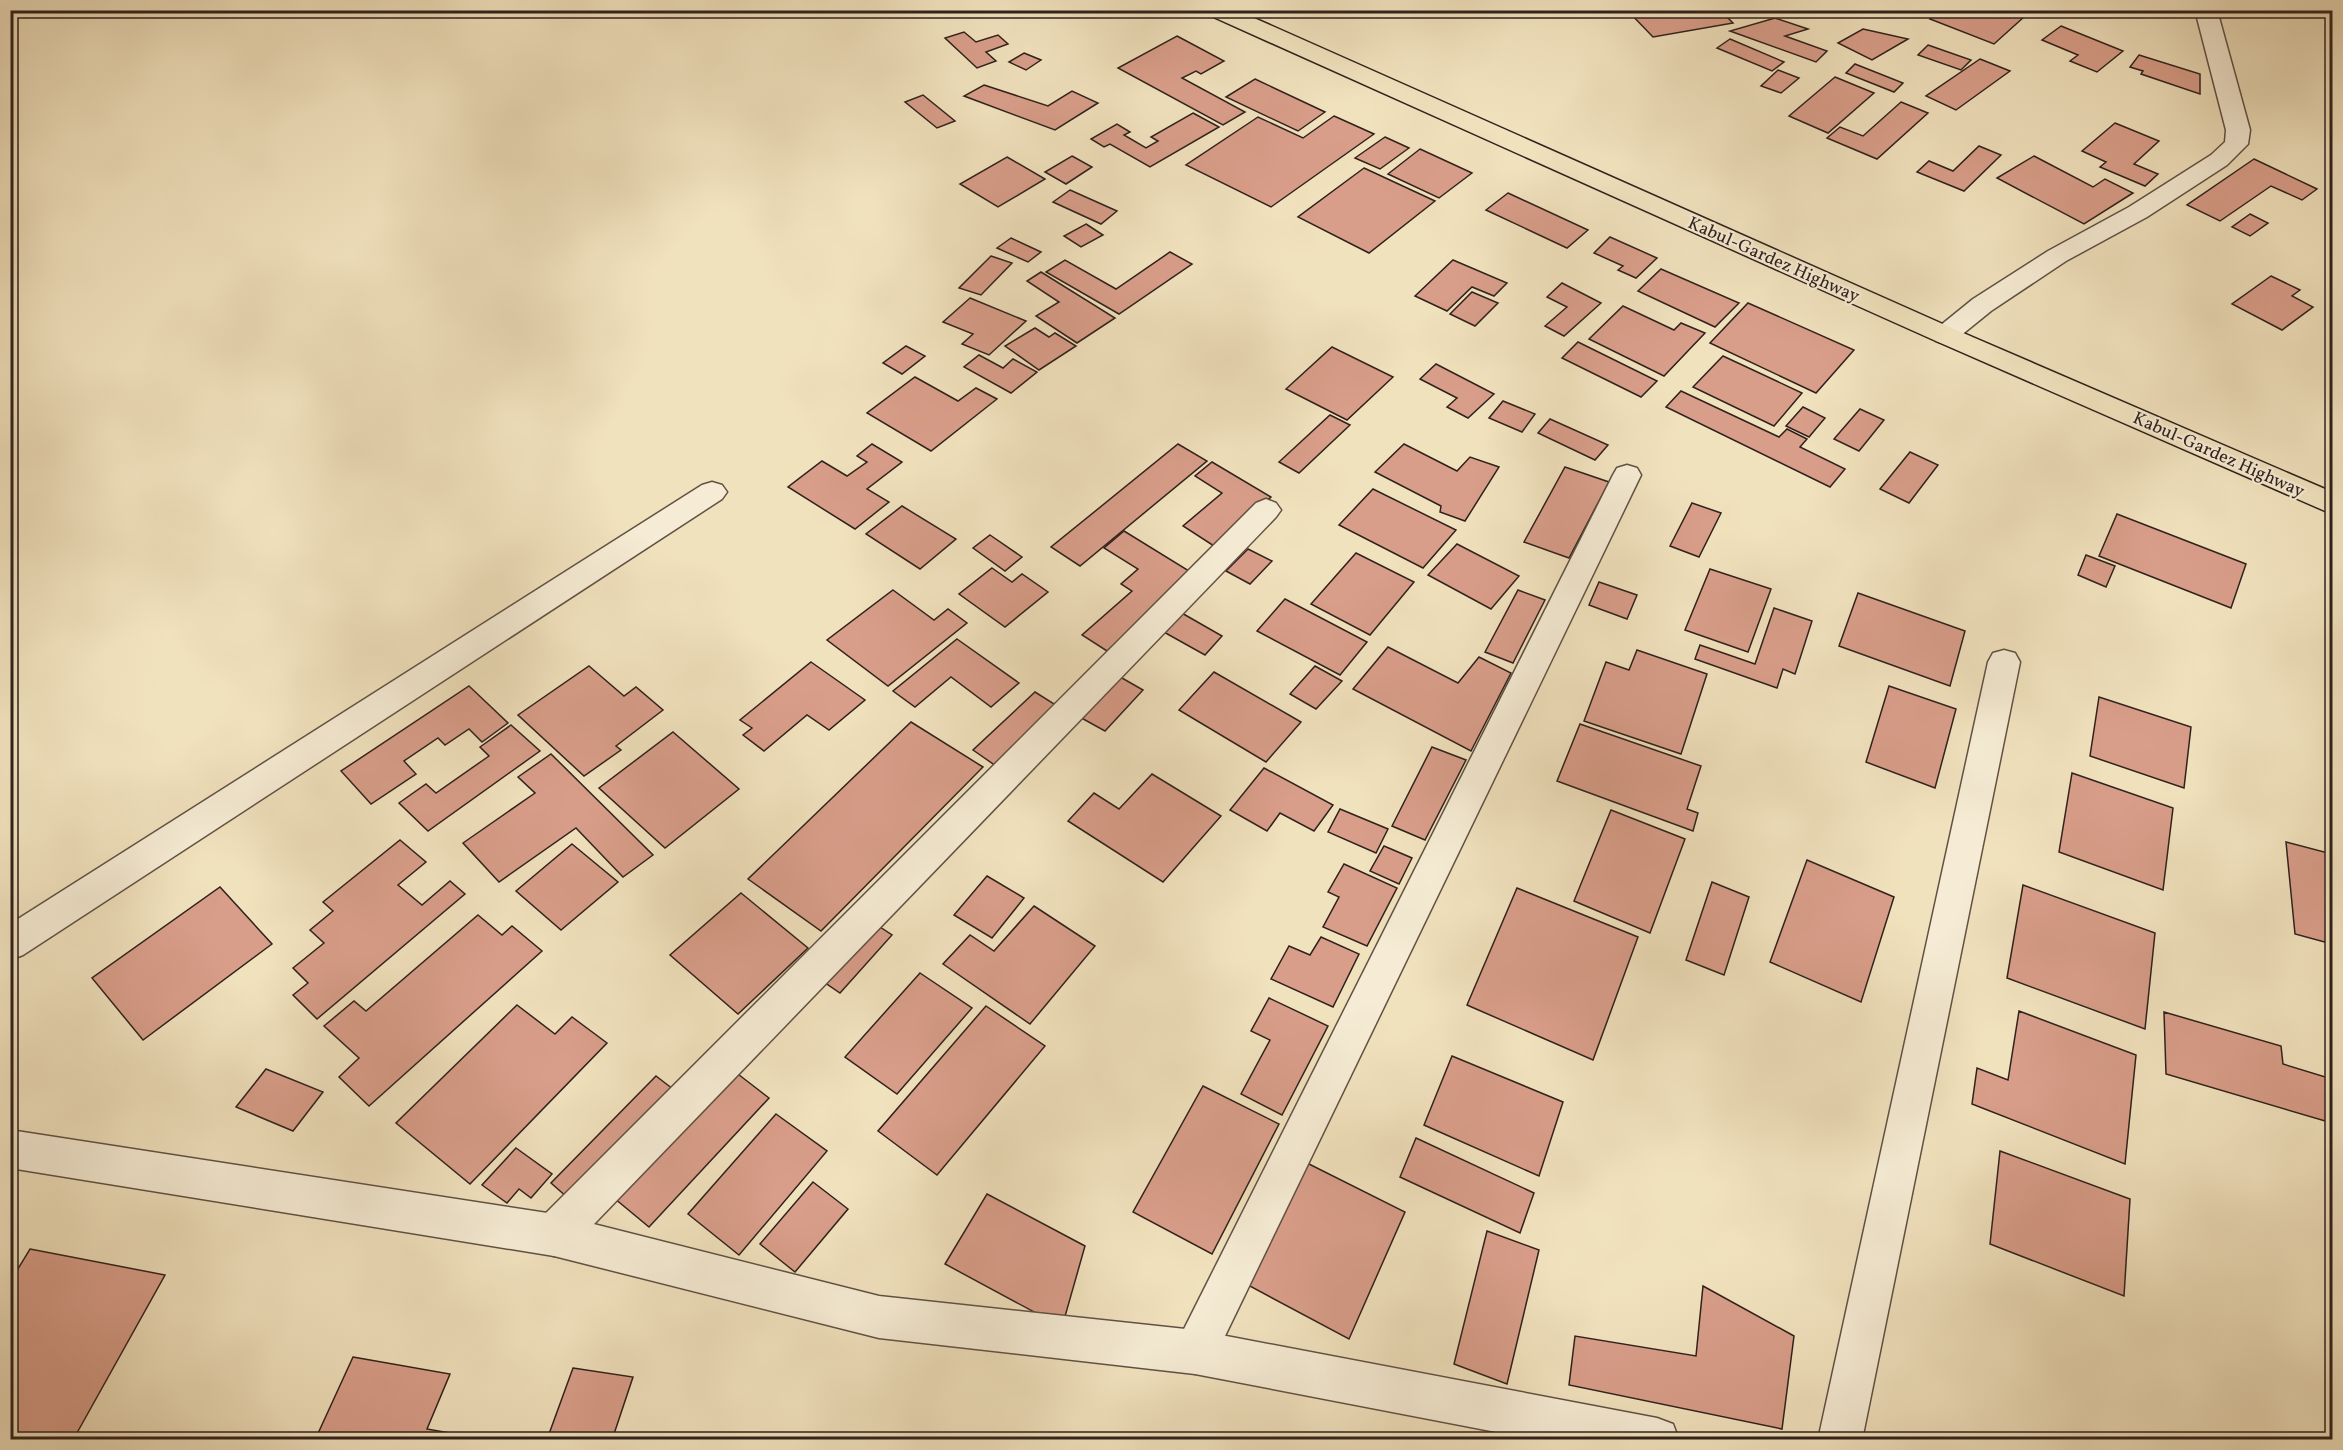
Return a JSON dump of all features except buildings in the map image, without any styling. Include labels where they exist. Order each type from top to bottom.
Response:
[{"type":"highway","name":"Kabul-Gardez Highway","points":[[1217,10],[1945,335],[2332,504]]},
{"type":"street","points":[[1945,335],[1982,305],[2057,256],[2138,212],[2219,160],[2236,144],[2238,130],[2206,10]]},
{"type":"street","points":[[1194,1352],[1627,475]]},
{"type":"street","points":[[10,944],[712,492]]},
{"type":"street","points":[[554,1235],[1266,510]]},
{"type":"street","points":[[1840,1440],[2004,662]]},
{"type":"street","points":[[10,1149],[554,1235],[879,1317],[1194,1352],[1657,1440]]}]
